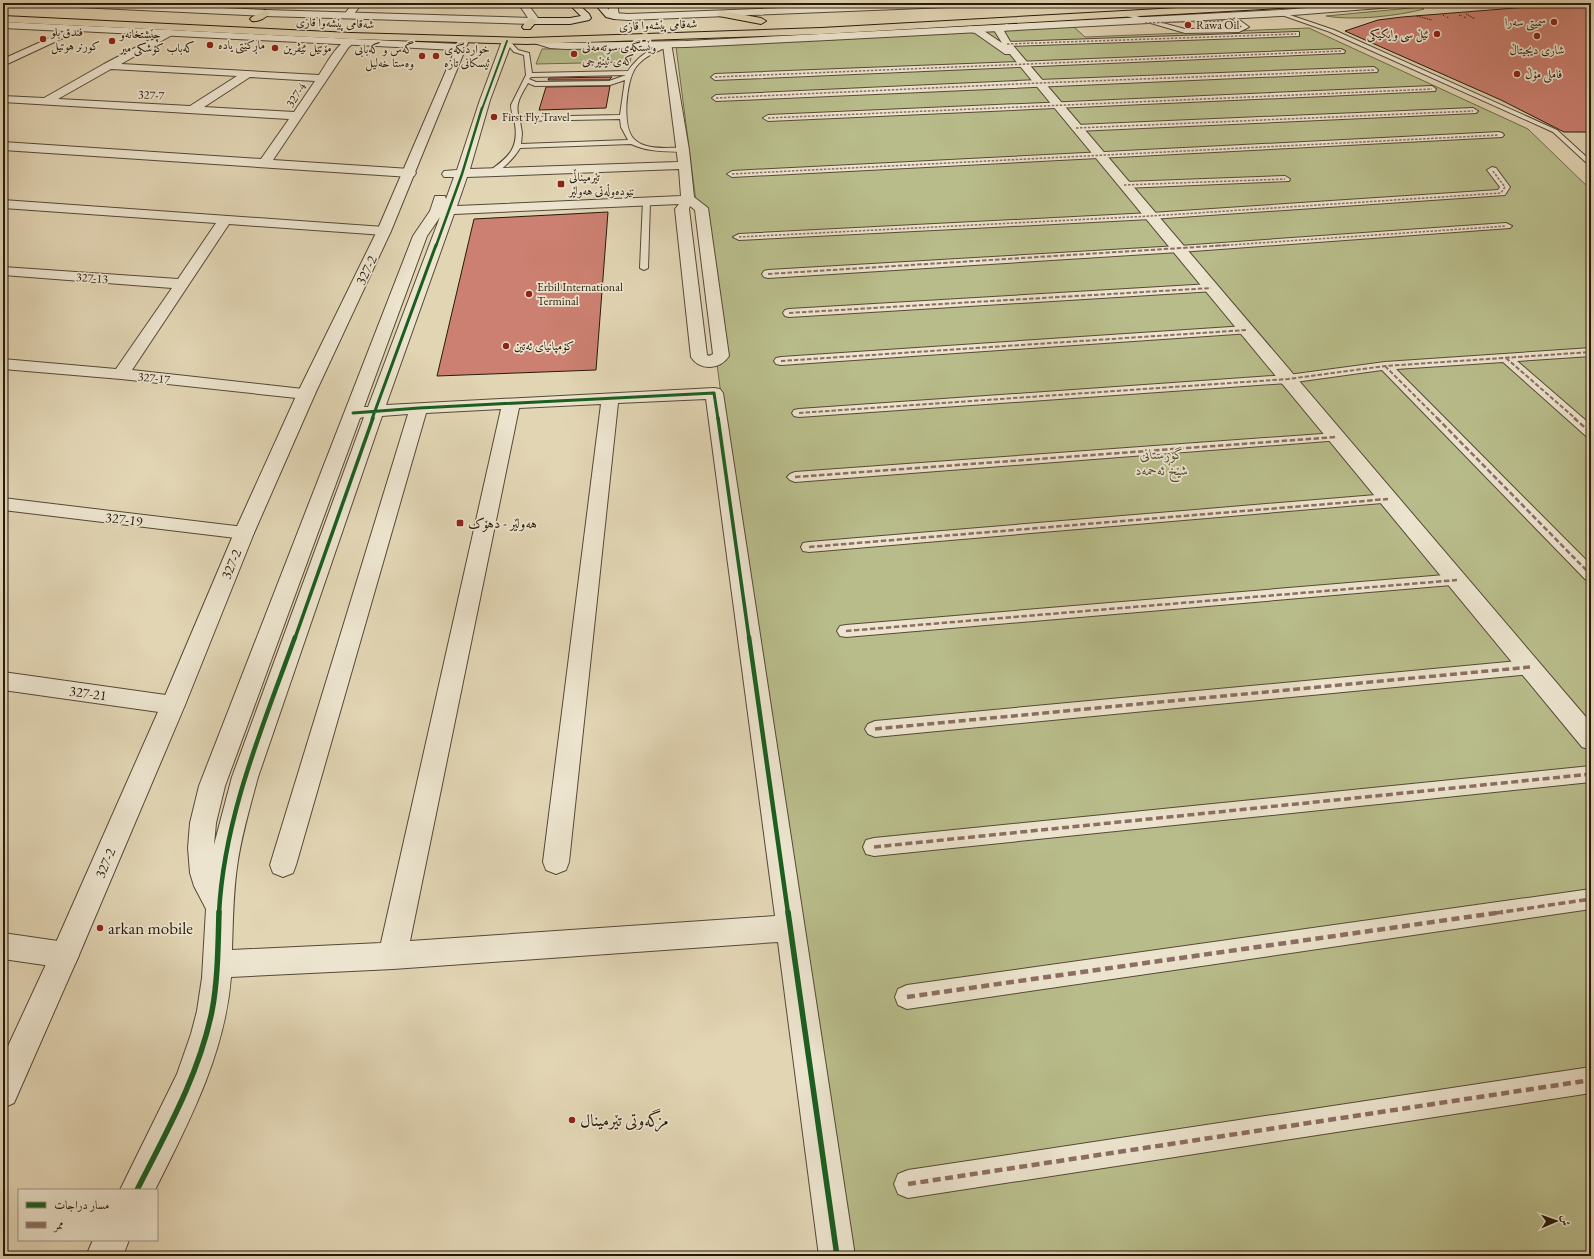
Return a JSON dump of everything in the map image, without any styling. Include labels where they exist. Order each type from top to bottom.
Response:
[{"type":"highway","name":"شەقامی پێشەوا قازی","points":[[3,19],[463,43],[503,40],[537,41],[825,34],[901,26],[1314,3]]},
{"type":"highway","points":[[1295,4],[1308,11]]},
{"type":"highway","name":"شەقامی پێشەوا قازی","points":[[55,6],[255,19],[530,24],[590,27]]},
{"type":"highway","points":[[1242,7],[1254,14]]},
{"type":"highway","points":[[722,19],[761,21],[956,12],[982,9]]},
{"type":"highway","points":[[1016,20],[1002,15],[1004,13],[1021,10]]},
{"type":"highway","points":[[901,26],[955,20],[964,16],[956,12]]},
{"type":"highway","points":[[255,19],[265,13]]},
{"type":"highway","name":"شەقامی پێشەوا قازی","points":[[622,26],[653,26]]},
{"type":"highway","points":[[214,36],[249,31]]},
{"type":"street","points":[[55,6],[62,3],[530,24],[583,19],[586,16],[572,3]]},
{"type":"street","points":[[205,10],[215,3]]},
{"type":"street","points":[[348,16],[358,3]]},
{"type":"street","points":[[522,3],[533,18],[530,24]]},
{"type":"street","points":[[598,3],[609,15],[628,18],[722,19],[972,3]]},
{"type":"street","points":[[613,3],[614,16]]},
{"type":"street","points":[[537,41],[550,45],[566,46],[668,45],[825,34],[970,29],[1281,13],[1404,3]]},
{"type":"street","points":[[3,25],[349,42],[463,43]]},
{"type":"street","points":[[1007,27],[999,30],[1007,44],[1038,83],[1591,740]]},
{"type":"street","points":[[4,62],[78,28]]},
{"type":"street","points":[[970,29],[978,31],[996,42],[1023,64]]},
{"type":"street","points":[[45,102],[169,33]]},
{"type":"street","points":[[1007,44],[1296,34]]},
{"type":"street","points":[[137,1189],[195,1071],[212,1012],[218,964],[222,878],[227,847],[245,777],[375,412],[443,210],[473,100],[503,40]]},
{"type":"street","name":"327-4","points":[[265,163],[344,46],[349,42]]},
{"type":"street","name":"327-2","points":[[3,1092],[65,955],[173,705],[244,533],[306,394],[410,173],[463,43]]},
{"type":"street","points":[[668,45],[685,165],[688,199],[682,209],[699,357],[709,363],[714,393],[837,1256]]},
{"type":"street","points":[[715,77],[1341,51]]},
{"type":"street","points":[[108,66],[323,78]]},
{"type":"street","points":[[716,98],[1038,83],[1374,70]]},
{"type":"street","points":[[192,110],[248,74]]},
{"type":"street","points":[[768,118],[1057,104],[1432,89]]},
{"type":"street","name":"327-7","points":[[3,99],[297,116]]},
{"type":"street","points":[[1076,128],[1473,111]]},
{"type":"street","points":[[732,174],[1499,135]]},
{"type":"street","points":[[3,146],[410,173]]},
{"type":"street","points":[[454,174],[685,165]]},
{"type":"street","points":[[739,237],[1151,216],[1501,193],[1505,187],[1492,170]]},
{"type":"street","points":[[1124,185],[1285,179]]},
{"type":"street","points":[[220,909],[208,886],[201,862],[200,837],[204,811],[214,778],[420,236],[443,210],[688,199],[701,208],[721,356],[709,363]]},
{"type":"street","points":[[5,205],[384,231]]},
{"type":"street","points":[[121,374],[225,220]]},
{"type":"street","points":[[768,274],[1179,249],[1506,226]]},
{"type":"street","name":"327-13","points":[[3,271],[181,284]]},
{"type":"street","points":[[789,313],[1211,288]]},
{"type":"street","points":[[781,361],[1246,330]]},
{"type":"street","points":[[799,413],[1288,379],[1385,366],[1591,352]]},
{"type":"street","points":[[1506,358],[1591,433]]},
{"type":"street","name":"327-17","points":[[3,364],[121,374],[306,394]]},
{"type":"street","points":[[1385,366],[1591,575]]},
{"type":"street","points":[[353,413],[419,408],[714,393]]},
{"type":"street","points":[[556,862],[610,398]]},
{"type":"street","points":[[393,956],[413,855],[511,404]]},
{"type":"street","points":[[283,865],[419,408]]},
{"type":"street","points":[[795,477],[1336,436]]},
{"type":"street","points":[[809,547],[1388,499]]},
{"type":"street","name":"327-19","points":[[3,504],[244,533]]},
{"type":"street","points":[[846,631],[1457,580]]},
{"type":"street","points":[[875,729],[1530,667]]},
{"type":"street","name":"327-21","points":[[3,681],[173,705]]},
{"type":"street","points":[[874,848],[1591,774]]},
{"type":"street","points":[[907,997],[1591,899]]},
{"type":"street","points":[[218,964],[393,956],[790,928]]},
{"type":"street","points":[[3,946],[65,955]]},
{"type":"street","points":[[908,1184],[1591,1080]]},
{"type":"street","points":[[104,1256],[112,1241]]},
{"type":"lane","points":[[654,3],[667,6],[770,3]]},
{"type":"lane","points":[[1281,13],[1332,31],[1555,131],[1591,165]]},
{"type":"lane","points":[[1125,14],[1185,31],[1240,30],[1246,27],[1231,15]]},
{"type":"lane","points":[[490,173],[507,161],[519,146],[520,135],[518,118],[514,114],[514,106],[528,78],[527,54],[516,51],[503,40]]},
{"type":"lane","points":[[528,78],[540,84],[610,83],[628,75],[639,61],[654,50],[668,45]]},
{"type":"lane","points":[[528,78],[628,75]]},
{"type":"lane","points":[[628,75],[622,122],[625,134],[631,142]]},
{"type":"lane","points":[[518,118],[623,117]]},
{"type":"lane","points":[[519,146],[631,142],[644,148],[683,150]]},
{"type":"lane","points":[[644,268],[646,202]]},
{"type":"path","points":[[1466,14],[1475,19]]},
{"type":"path","points":[[1442,15],[1447,18]]},
{"type":"path","points":[[1459,15],[1464,17]]},
{"type":"path","points":[[1417,16],[1432,20]]},
{"type":"green space","points":[[1421,7],[1424,9],[1401,14],[1375,17],[1349,18],[1326,16]]},
{"type":"green space","name":"گۆڕستانی شێخ ئەحمەد","points":[[1073,26],[1085,37],[1309,28],[1528,129],[1591,190],[1591,1256],[821,1256],[790,928],[676,47]]},
{"type":"green space","points":[[633,48],[630,62],[536,64],[542,49]]},
{"type":"building","name":"فاملی مۆڵ","points":[[1591,3],[1591,132],[1564,132],[1501,100],[1345,31],[1378,20],[1402,17]]},
{"type":"building","points":[[612,77],[609,80],[548,80],[549,78]]},
{"type":"building","points":[[610,86],[606,108],[539,110],[546,87]]},
{"type":"building","name":"Erbil International Terminal","points":[[608,212],[596,370],[437,376],[474,219]]},
{"type":"marked path","points":[[1145,23],[1219,21],[1236,18]]},
{"type":"marked path","points":[[1007,44],[1296,34]]},
{"type":"marked path","points":[[715,77],[1341,51]]},
{"type":"marked path","points":[[716,98],[1039,83],[1374,70]]},
{"type":"marked path","points":[[768,118],[1432,89]]},
{"type":"marked path","points":[[1076,128],[1473,111]]},
{"type":"marked path","points":[[732,174],[1499,135]]},
{"type":"marked path","points":[[739,237],[1151,216],[1501,193],[1505,187],[1492,170]]},
{"type":"marked path","points":[[1124,185],[1285,179]]},
{"type":"marked path","points":[[768,274],[1179,249],[1506,226]]},
{"type":"marked path","points":[[789,313],[1211,288]]},
{"type":"marked path","points":[[781,361],[1246,330]]},
{"type":"marked path","points":[[799,413],[1288,379],[1385,366],[1591,352]]},
{"type":"marked path","points":[[1506,358],[1591,433]]},
{"type":"marked path","points":[[1385,366],[1591,575]]},
{"type":"marked path","points":[[795,477],[1336,437]]},
{"type":"marked path","points":[[809,547],[1388,499]]},
{"type":"marked path","points":[[846,631],[1457,580]]},
{"type":"marked path","points":[[875,729],[1530,667]]},
{"type":"marked path","points":[[874,847],[1591,774]]},
{"type":"marked path","points":[[907,997],[1591,899]]},
{"type":"marked path","points":[[908,1184],[1591,1080]]},
{"type":"cycle path","points":[[138,1189],[181,1103],[191,1080],[207,1034],[215,994],[222,878],[226,853],[245,777],[375,412],[462,174],[485,100],[507,41]]},
{"type":"cycle path","points":[[353,413],[419,408],[714,393],[837,1256]]},
{"type":"place","name":"سمیتی سەرا","points":[[1554,22]]},
{"type":"place","name":"Rawa Oil","points":[[1188,25]]},
{"type":"place","name":"ئێڵ سی وایکیکی","points":[[1437,34]]},
{"type":"place","name":"شاری دیجیتاڵ","points":[[1537,36]]},
{"type":"place","name":"فندق بلو كورنر هوتيل","points":[[43,39]]},
{"type":"place","name":"چێشتخانەو کەباب کۆشکی میر","points":[[112,41]]},
{"type":"place","name":"ماڕکێتی یادە","points":[[210,45]]},
{"type":"place","name":"مۆتێل ئێڤرین","points":[[275,48]]},
{"type":"place","name":"وێستگەی سوتەمەنی کەی ئینێرجی","points":[[574,54]]},
{"type":"place","name":"گەس و کەبابی وەستا خەلیل","points":[[422,56]]},
{"type":"place","name":"خواردنگەی ئیسکانی تازە","points":[[436,56]]},
{"type":"place","name":"فاملی مۆڵ","points":[[1517,74]]},
{"type":"place","name":"First Fly Travel","points":[[494,117]]},
{"type":"place","name":"تێرمیناڵی نێودەوڵەتی هەولێر","points":[[561,184]]},
{"type":"place","name":"Erbil International Terminal","points":[[529,294]]},
{"type":"place","name":"کۆمپانیای ئەتین","points":[[506,346]]},
{"type":"place","name":"هەولێر - دهۆک","points":[[460,523]]},
{"type":"place","name":"arkan mobile","points":[[100,928]]},
{"type":"place","name":"مزگەوتی تێرمینال","points":[[572,1120]]}]
